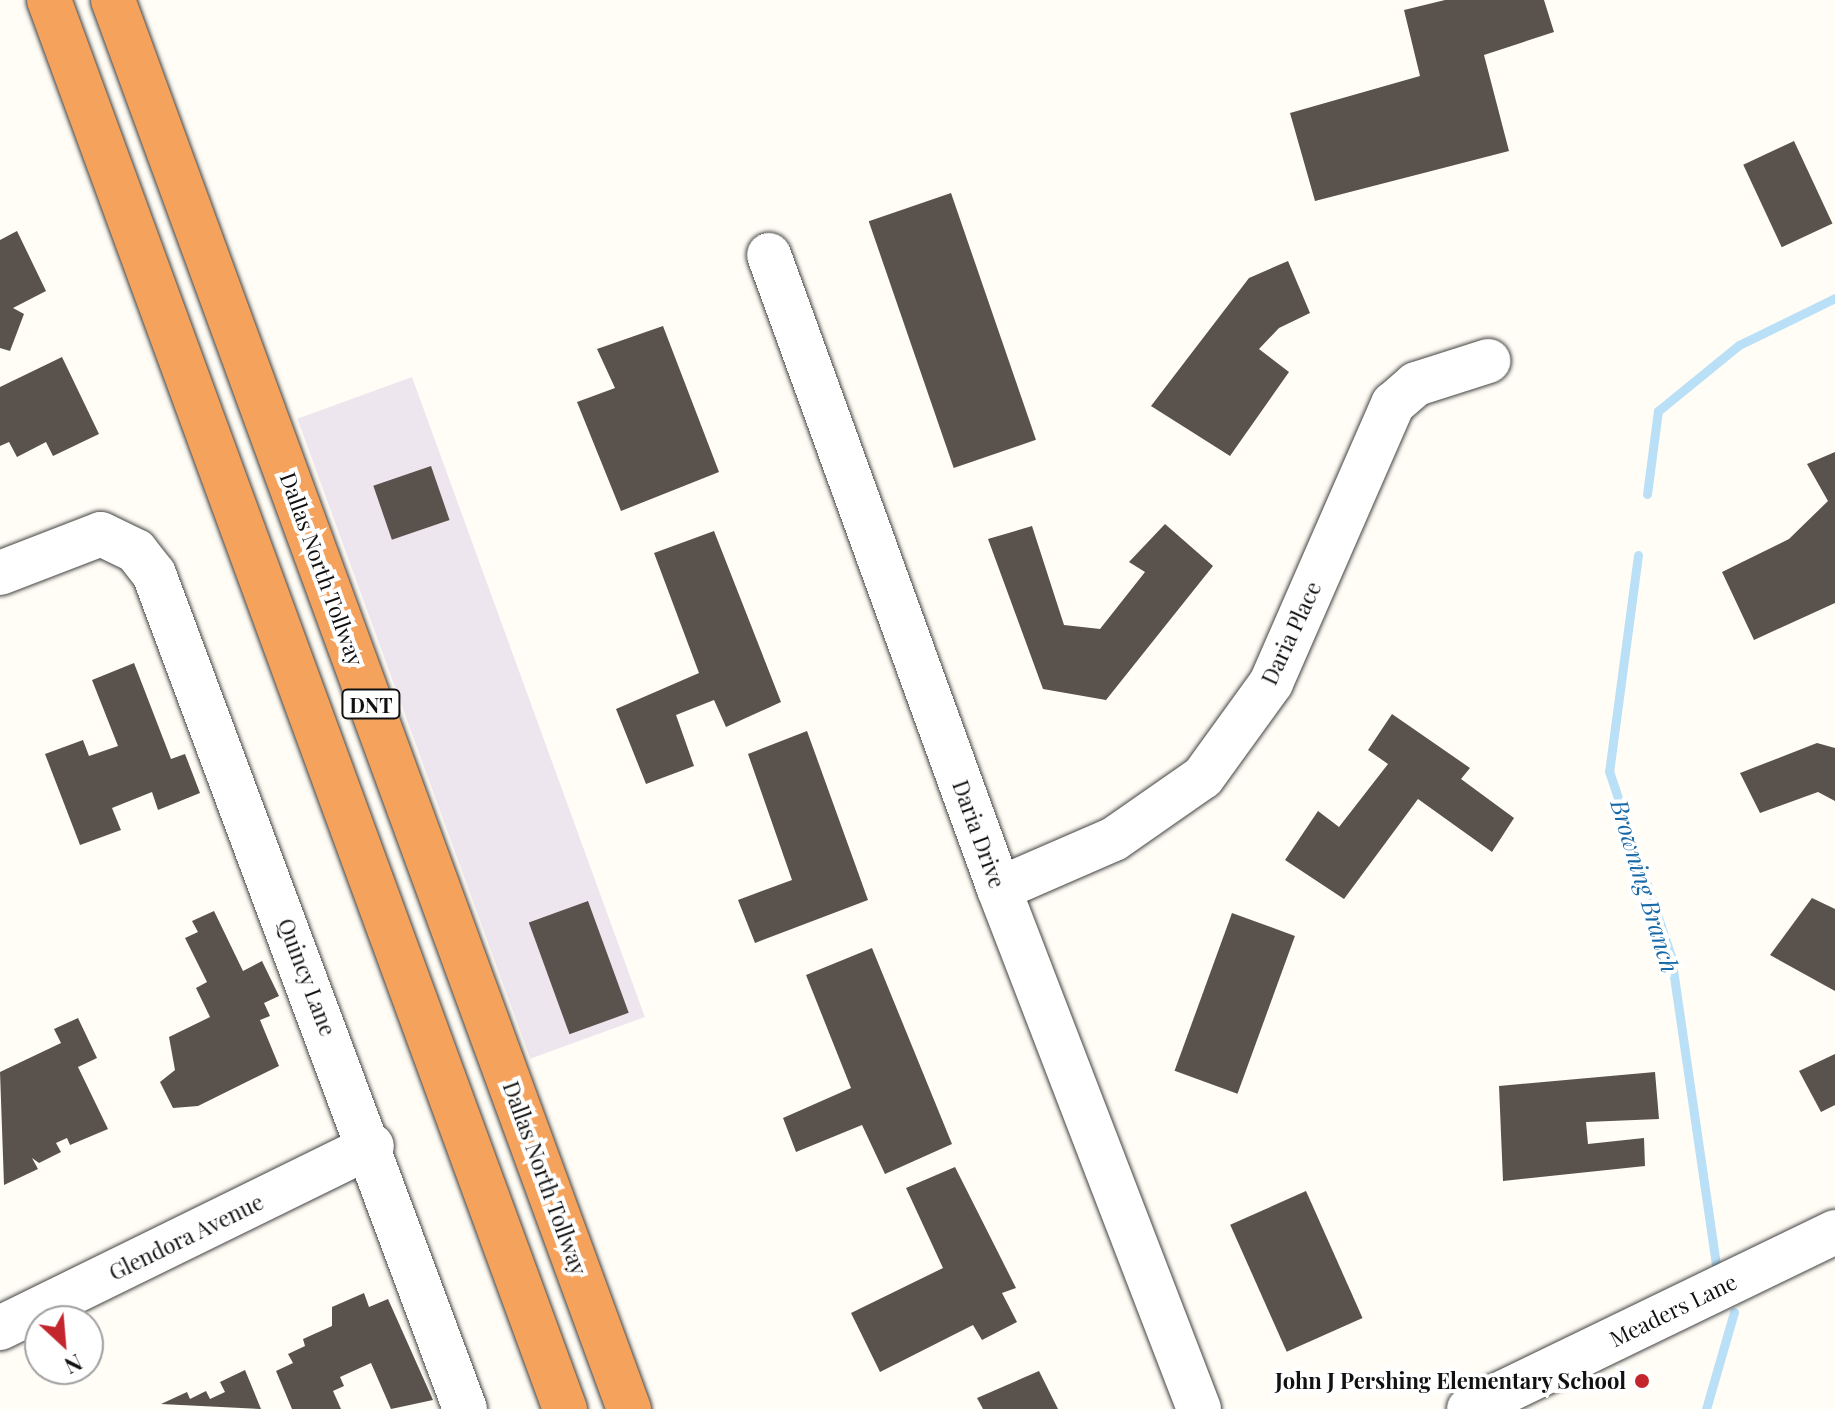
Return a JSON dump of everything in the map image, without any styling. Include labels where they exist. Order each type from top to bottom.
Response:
[{"type":"highway","name":"DNT","points":[[49,0],[565,1409]]},
{"type":"highway","name":"Dallas North Tollway","points":[[113,0],[629,1409]]},
{"type":"street","name":"Daria Drive","points":[[769,255],[999,889],[1199,1409]]},
{"type":"street","name":"Daria Place","points":[[999,889],[1114,839],[1203,777],[1271,683],[1393,404],[1416,384],[1488,361]]},
{"type":"street","name":"Quincy Lane","points":[[0,573],[101,534],[136,551],[154,574],[372,1146],[465,1409]]},
{"type":"street","name":"Glendora Avenue","points":[[0,1328],[372,1146]]},
{"type":"street","name":"Meaders Lane","points":[[1469,1409],[1835,1232]]},
{"type":"shaded area","points":[[412,377],[645,1017],[530,1059],[297,419]]},
{"type":"building","points":[[1445,0],[1544,0],[1554,32],[1484,55],[1509,151],[1315,201],[1290,113],[1420,76],[1404,10]]},
{"type":"building","points":[[1794,141],[1832,223],[1782,247],[1743,165]]},
{"type":"building","points":[[951,193],[1036,440],[954,468],[869,221]]},
{"type":"building","points":[[17,231],[46,291],[13,308],[24,314],[10,351],[0,348],[0,240]]},
{"type":"building","points":[[1288,261],[1310,313],[1279,328],[1259,349],[1289,372],[1230,456],[1151,406],[1249,278]]},
{"type":"building","points":[[663,326],[719,472],[621,511],[577,402],[615,388],[597,349]]},
{"type":"building","points":[[62,357],[99,434],[53,456],[46,442],[17,457],[9,442],[0,446],[0,387]]},
{"type":"building","points":[[1835,452],[1835,603],[1754,640],[1722,572],[1789,539],[1828,501],[1807,464]]},
{"type":"building","points":[[431,466],[450,520],[392,540],[373,486]]},
{"type":"building","points":[[1165,524],[1213,566],[1106,700],[1043,689],[988,539],[1032,526],[1064,625],[1100,629],[1145,572],[1129,562]]},
{"type":"building","points":[[714,531],[781,702],[726,727],[714,700],[676,715],[694,766],[646,784],[616,709],[699,673],[654,553]]},
{"type":"building","points":[[134,663],[171,759],[185,754],[200,793],[158,810],[152,792],[112,808],[121,830],[80,845],[45,754],[83,740],[89,756],[118,746],[92,680]]},
{"type":"building","points":[[1392,714],[1470,768],[1461,779],[1514,818],[1492,852],[1418,799],[1344,899],[1285,860],[1318,811],[1339,827],[1388,764],[1368,750]]},
{"type":"building","points":[[807,731],[868,900],[755,943],[738,900],[792,880],[748,754]]},
{"type":"building","points":[[1817,743],[1835,748],[1835,801],[1818,792],[1760,813],[1740,773]]},
{"type":"building","points":[[1812,898],[1835,909],[1835,991],[1770,955]]},
{"type":"building","points":[[588,901],[629,1013],[569,1034],[529,923]]},
{"type":"building","points":[[214,911],[243,971],[262,961],[279,996],[264,1003],[270,1016],[260,1020],[279,1066],[198,1106],[173,1108],[160,1082],[175,1070],[169,1037],[210,1017],[196,988],[207,982],[185,938],[198,932],[192,921]]},
{"type":"building","points":[[1232,913],[1295,936],[1238,1094],[1175,1071]]},
{"type":"building","points":[[872,948],[952,1144],[885,1174],[862,1125],[796,1152],[783,1118],[851,1088],[806,975]]},
{"type":"building","points":[[78,1018],[97,1058],[78,1067],[108,1129],[70,1145],[67,1138],[56,1143],[61,1152],[39,1163],[32,1158],[38,1169],[4,1185],[0,1072],[61,1043],[54,1029]]},
{"type":"building","points":[[1835,1054],[1835,1105],[1821,1112],[1799,1071]]},
{"type":"building","points":[[1655,1072],[1659,1119],[1586,1122],[1588,1144],[1644,1138],[1645,1166],[1503,1181],[1499,1086]]},
{"type":"building","points":[[955,1167],[1016,1288],[1002,1293],[1017,1322],[982,1340],[973,1325],[880,1372],[851,1313],[943,1268],[906,1188]]},
{"type":"building","points":[[1306,1191],[1363,1318],[1287,1352],[1230,1225]]},
{"type":"building","points":[[364,1293],[369,1307],[388,1299],[433,1400],[391,1409],[371,1363],[340,1377],[344,1386],[333,1391],[341,1409],[292,1409],[276,1371],[293,1363],[288,1354],[305,1346],[303,1339],[332,1326],[332,1307]]},
{"type":"building","points":[[245,1370],[261,1409],[161,1404],[187,1392],[190,1399],[206,1391],[210,1399],[225,1392],[220,1382]]},
{"type":"building","points":[[1039,1371],[1058,1409],[983,1409],[977,1398]]},
{"type":"waterway","name":"Browning Branch","points":[[1647,494],[1658,411],[1739,345],[1835,298]]},
{"type":"waterway","name":"Browning Branch","points":[[1638,555],[1609,771],[1671,956],[1716,1263]]},
{"type":"waterway","name":"Browning Branch","points":[[1706,1409],[1734,1312]]},
{"type":"place","name":"John J Pershing Elementary School","points":[[1642,1381]]}]
